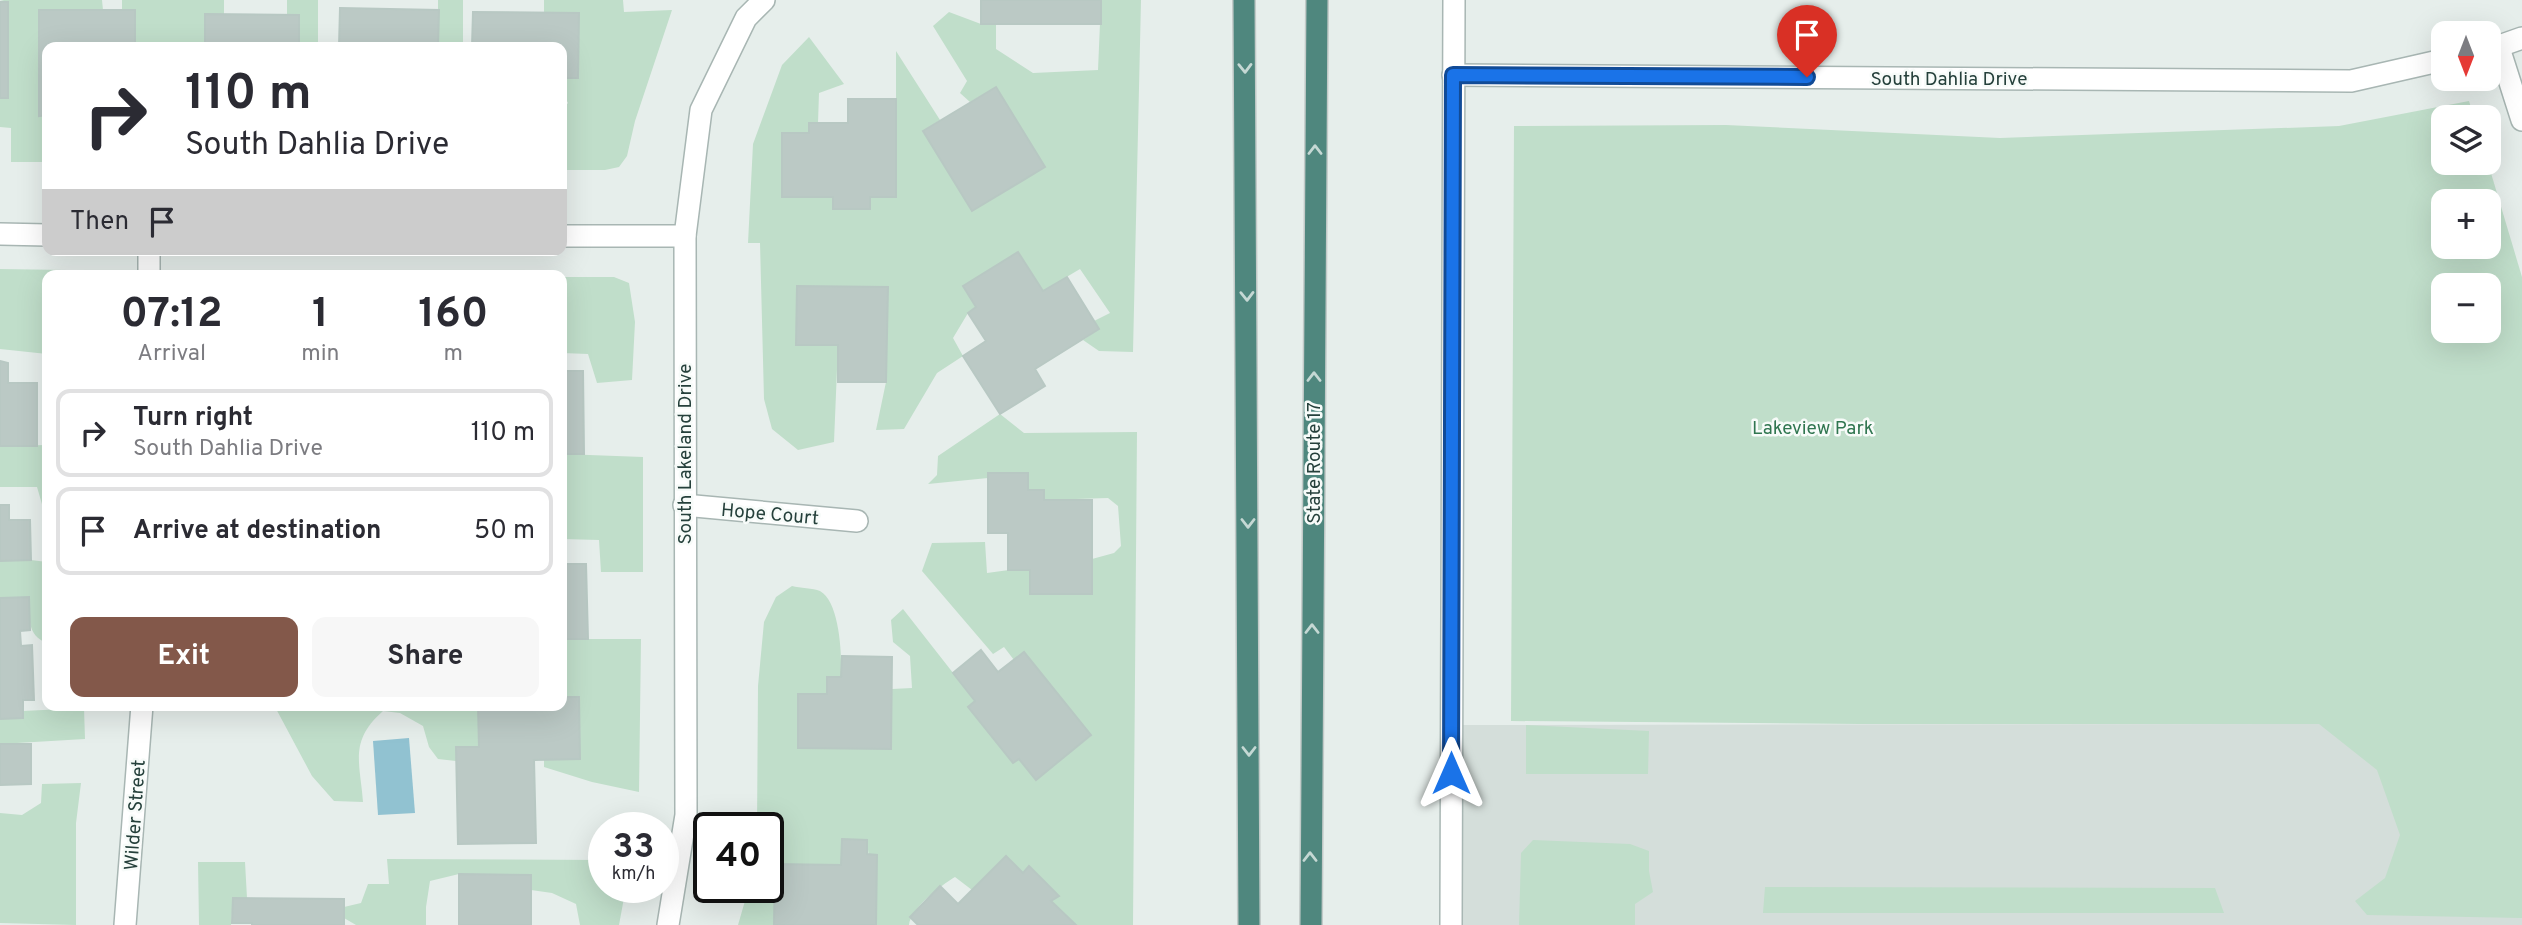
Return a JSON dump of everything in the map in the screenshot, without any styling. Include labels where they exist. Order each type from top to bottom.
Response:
[{"type":"highway","points":[[1244,0],[1249,925]]},
{"type":"highway","name":"State Route 17","points":[[1311,925],[1317,0]]},
{"type":"street","name":"South Lakeland Drive","points":[[668,925],[686,815],[685,236],[701,110],[746,18],[764,0]]},
{"type":"street","points":[[1451,925],[1454,0]]},
{"type":"street","points":[[2501,46],[2522,38]]},
{"type":"street","name":"South Dahlia Drive","points":[[1453,75],[2351,81],[2431,63]]},
{"type":"street","points":[[2501,67],[2522,120]]},
{"type":"street","points":[[0,234],[42,235]]},
{"type":"street","points":[[567,236],[685,236]]},
{"type":"street","name":"Hope Court","points":[[684,505],[857,521]]},
{"type":"street","name":"Wilder Street","points":[[125,925],[142,711]]},
{"type":"shaded area","points":[[2522,689],[2522,925],[1452,925],[1451,725],[2319,724]]},
{"type":"green space","points":[[0,0],[102,0],[103,10],[39,11],[42,162],[11,162],[11,128],[0,127],[0,98],[8,98],[8,2]]},
{"type":"green space","points":[[122,0],[224,0],[224,15],[205,14],[205,42],[135,42],[135,11],[122,10]]},
{"type":"green space","points":[[287,0],[318,0],[318,42],[299,42],[299,16],[287,15]]},
{"type":"green space","points":[[438,0],[463,0],[463,42],[438,42]]},
{"type":"green space","points":[[544,0],[623,0],[624,12],[672,10],[635,121],[627,156],[619,167],[605,170],[567,170],[567,78],[578,77],[579,14],[544,13]]},
{"type":"green space","points":[[1101,0],[1141,0],[1133,352],[1099,351],[1083,340],[1099,329],[1094,321],[1110,313],[1080,269],[1043,291],[1018,252],[963,286],[976,307],[968,313],[953,338],[963,356],[937,373],[904,429],[876,430],[886,382],[888,287],[798,286],[796,345],[838,345],[834,442],[798,450],[772,429],[764,399],[760,243],[748,243],[753,144],[782,65],[809,37],[844,84],[819,93],[818,123],[809,133],[782,133],[782,197],[896,197],[896,51],[940,120],[923,131],[1044,166],[996,87],[970,102],[960,93],[967,81],[933,26],[949,12],[981,24],[996,24],[996,49],[1033,73],[1098,70]]},
{"type":"green space","name":"Lakeview Park","points":[[2469,101],[2470,105],[2448,105]]},
{"type":"green space","name":"Lakeview Park","points":[[2431,108],[2431,175],[2492,175],[2496,189],[2431,189],[2431,259],[2501,259],[2501,207],[2522,277],[2522,918],[2367,915],[2355,901],[2385,878],[2400,835],[2377,770],[2319,724],[1511,721],[1514,126],[1726,125],[2000,138],[2339,126]]},
{"type":"green space","points":[[0,269],[67,270],[42,270],[42,353],[0,349]]},
{"type":"green space","points":[[567,277],[614,277],[629,283],[635,322],[632,380],[597,383],[588,354],[567,353]]},
{"type":"green space","points":[[1000,414],[1024,433],[1137,432],[1133,925],[1076,925],[1051,901],[1058,896],[1029,867],[1023,873],[1006,856],[972,890],[955,877],[942,886],[920,905],[909,925],[876,925],[867,840],[842,839],[841,865],[784,864],[784,812],[757,812],[758,686],[764,622],[776,597],[792,586],[817,590],[827,597],[836,618],[841,656],[841,677],[827,677],[827,694],[798,695],[798,748],[891,748],[892,689],[912,688],[910,656],[893,642],[891,620],[903,609],[975,701],[968,707],[1013,763],[1019,759],[1036,779],[1091,736],[1024,652],[1014,660],[1004,647],[993,654],[922,571],[932,543],[985,542],[987,573],[1092,559],[1114,553],[1121,546],[1118,506],[1108,498],[1044,500],[1044,490],[1028,490],[1027,473],[988,473],[988,478],[928,484],[937,475],[938,456]]},
{"type":"green space","points":[[42,445],[42,504],[37,487],[0,487],[0,446]]},
{"type":"green space","points":[[567,454],[643,457],[643,572],[601,572],[599,540],[567,539]]},
{"type":"green space","points":[[0,561],[42,561],[42,641],[32,630],[29,597],[0,598]]},
{"type":"green space","points":[[567,639],[641,639],[639,792],[592,782],[544,767],[544,759],[580,759],[579,697],[567,697]]},
{"type":"green space","points":[[23,711],[84,711],[85,739],[0,744],[0,719],[23,718]]},
{"type":"green space","points":[[277,711],[383,711],[372,722],[361,742],[359,764],[363,802],[334,801],[312,776]]},
{"type":"green space","points":[[383,711],[478,711],[479,747],[456,747],[456,761],[438,759],[429,747],[423,726],[400,713]]},
{"type":"green space","points":[[1526,725],[1649,731],[1648,774],[1526,774]]},
{"type":"green space","points":[[81,783],[76,823],[76,925],[0,923],[0,813],[22,815],[41,803],[42,784]]},
{"type":"green space","points":[[1533,840],[1630,844],[1649,851],[1653,892],[1635,904],[1635,925],[1519,925],[1521,853]]},
{"type":"green space","points":[[387,859],[588,860],[588,903],[623,903],[619,925],[580,925],[576,904],[552,893],[531,890],[531,875],[459,874],[430,881],[426,925],[356,925],[344,918],[344,907],[361,903],[368,884],[389,884]]},
{"type":"green space","points":[[198,862],[245,862],[247,898],[233,898],[231,925],[199,925]]},
{"type":"green space","points":[[1765,887],[2215,888],[2224,913],[1763,913]]},
{"type":"green space","points":[[744,903],[774,903],[774,925],[738,925]]},
{"type":"water","points":[[409,738],[415,813],[378,815],[373,741]]},
{"type":"building","points":[[981,0],[1101,0],[1101,24],[981,24]]},
{"type":"building","points":[[0,2],[8,2],[8,98],[0,98]]},
{"type":"building","points":[[340,8],[439,10],[438,42],[339,42]]},
{"type":"building","points":[[39,10],[135,10],[135,42],[42,42],[42,116],[39,116]]},
{"type":"building","points":[[473,12],[579,13],[578,78],[567,78],[567,42],[472,42]]},
{"type":"building","points":[[205,14],[299,15],[299,42],[205,42]]},
{"type":"building","points":[[996,87],[1045,167],[972,211],[923,131]]},
{"type":"building","points":[[848,99],[896,99],[896,197],[870,197],[870,209],[833,209],[833,197],[782,197],[782,133],[809,133],[809,123],[848,123]]},
{"type":"building","points":[[1018,252],[1043,291],[1067,277],[1099,329],[1035,369],[1045,386],[1000,414],[963,356],[986,341],[968,313],[976,307],[963,286]]},
{"type":"building","points":[[797,286],[888,287],[886,382],[838,382],[838,345],[796,345]]},
{"type":"building","points":[[0,361],[8,363],[8,383],[37,383],[37,446],[0,446]]},
{"type":"building","points":[[567,371],[583,371],[584,454],[567,454]]},
{"type":"building","points":[[988,473],[1028,473],[1028,490],[1044,490],[1044,500],[1092,500],[1092,594],[1030,594],[1030,570],[1008,570],[1008,533],[988,533]]},
{"type":"building","points":[[0,505],[9,505],[9,520],[30,520],[31,560],[0,561]]},
{"type":"building","points":[[567,564],[586,564],[588,639],[567,639]]},
{"type":"building","points":[[29,597],[30,630],[20,631],[21,646],[32,645],[34,700],[23,700],[23,718],[0,719],[0,598]]},
{"type":"building","points":[[981,650],[998,672],[1024,652],[1091,735],[1036,780],[1019,759],[1013,763],[968,707],[975,701],[953,673]]},
{"type":"building","points":[[842,656],[892,657],[891,749],[798,748],[798,694],[827,694],[827,677],[841,677]]},
{"type":"building","points":[[567,697],[579,697],[580,759],[534,760],[536,843],[458,844],[456,747],[479,747],[478,711],[567,711]]},
{"type":"building","points":[[0,744],[31,744],[31,784],[0,785]]},
{"type":"building","points":[[842,839],[867,840],[867,854],[877,855],[876,925],[774,925],[774,903],[784,903],[784,864],[841,865]]},
{"type":"building","points":[[1006,856],[1023,873],[1029,866],[1059,896],[1051,901],[1076,925],[918,925],[910,917],[940,886],[958,904]]},
{"type":"building","points":[[459,874],[531,875],[531,925],[459,925]]},
{"type":"building","points":[[233,898],[344,899],[344,925],[232,923]]},
{"type":"route","points":[[1451,773],[1453,75],[1807,77]]}]
